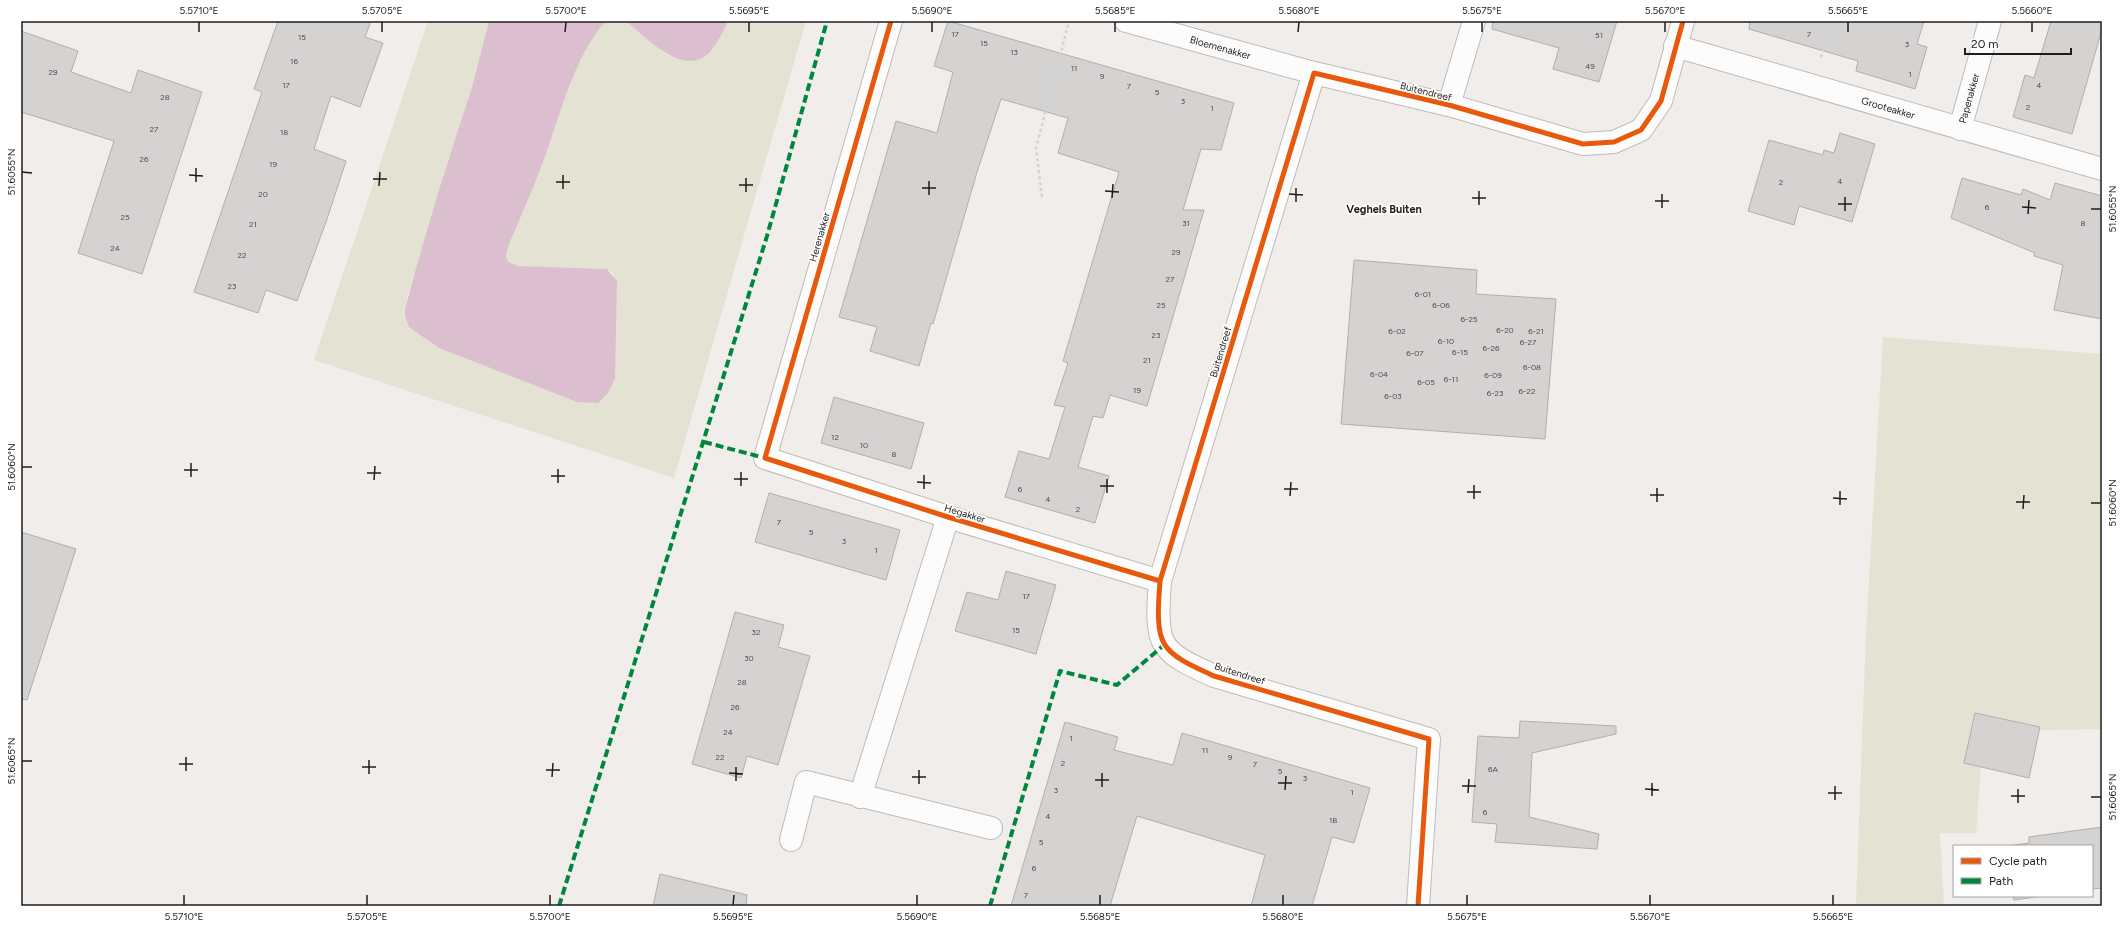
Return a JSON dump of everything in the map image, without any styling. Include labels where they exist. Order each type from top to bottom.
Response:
[{"type":"street","name":"Herenakker","points":[[765,458],[891,21]]},
{"type":"street","name":"Bloemenakker","points":[[1126,21],[1314,72]]},
{"type":"street","points":[[1449,106],[1474,21]]},
{"type":"street","name":"Buitendreef","points":[[1418,906],[1430,739],[1214,676],[1181,659],[1164,645],[1162,638],[1159,625],[1160,581],[1314,72],[1449,106],[1583,144],[1614,142],[1641,130],[1660,101],[1683,21]]},
{"type":"street","name":"Papenakker","points":[[1960,128],[1990,21]]},
{"type":"street","name":"Grooteakker","points":[[1675,46],[2102,169]]},
{"type":"street","name":"Hegakker","points":[[765,458],[948,517],[1160,581]]},
{"type":"street","points":[[860,797],[948,517]]},
{"type":"street","points":[[791,840],[806,782],[860,797],[991,828]]},
{"type":"path","points":[[1042,197],[1036,148],[1069,21]]},
{"type":"path","points":[[1813,86],[1831,21]]},
{"type":"shaded area","points":[[428,21],[489,21],[466,105],[409,288],[405,316],[439,348],[577,402],[587,402],[613,273],[607,269],[518,266],[507,262],[506,256],[509,244],[542,165],[568,90],[584,52],[606,21],[626,21],[667,55],[691,62],[709,51],[728,21],[806,21],[674,478],[314,360]]},
{"type":"shaded area","points":[[489,21],[606,21],[584,52],[568,90],[542,165],[509,244],[506,256],[508,262],[518,266],[607,269],[617,281],[615,379],[608,393],[598,403],[577,402],[439,348],[409,327],[405,316],[405,309],[414,275],[472,87]]},
{"type":"shaded area","points":[[626,21],[728,21],[717,42],[710,51],[702,58],[693,61],[682,60],[661,50]]},
{"type":"shaded area","points":[[1883,337],[2102,354],[2102,729],[2042,730],[1984,727],[1976,833],[1940,833],[1944,906],[1856,906],[1866,633]]},
{"type":"building","points":[[278,21],[371,21],[365,37],[383,43],[360,107],[331,96],[314,149],[346,161],[326,222],[297,301],[266,290],[258,313],[194,292],[262,92],[254,89]]},
{"type":"building","points":[[948,21],[1234,103],[1221,150],[1201,149],[1183,210],[1204,210],[1147,406],[1110,395],[1103,418],[1093,416],[1078,467],[1109,476],[1095,523],[1005,497],[1019,451],[1049,459],[1065,407],[1054,405],[1068,363],[1063,361],[1119,172],[1058,153],[1068,118],[1001,99],[977,172],[933,324],[931,323],[919,366],[870,351],[877,327],[839,317],[896,121],[937,133],[953,72],[934,66]]},
{"type":"building","points":[[1493,21],[1617,21],[1599,82],[1553,69],[1559,48],[1492,29]]},
{"type":"building","points":[[1750,21],[1924,21],[1917,44],[1927,47],[1915,89],[1856,71],[1858,61],[1749,29]]},
{"type":"building","points":[[2051,21],[2102,21],[2102,29],[2072,134],[2013,117],[2025,75],[2034,78]]},
{"type":"building","points":[[21,31],[78,51],[71,72],[131,93],[138,70],[202,92],[142,274],[78,253],[114,141],[21,112]]},
{"type":"building","points":[[1840,133],[1875,144],[1852,222],[1799,206],[1794,225],[1748,211],[1769,140],[1823,155],[1824,150],[1834,153]]},
{"type":"building","points":[[1962,178],[2021,195],[2023,189],[2050,200],[2055,183],[2102,196],[2102,319],[2054,310],[2063,265],[2034,256],[2035,253],[1951,218]]},
{"type":"building","points":[[1354,260],[1477,270],[1476,294],[1556,299],[1545,439],[1341,424]]},
{"type":"building","points":[[834,397],[924,423],[911,469],[821,443]]},
{"type":"building","points":[[769,493],[900,530],[886,580],[755,542]]},
{"type":"building","points":[[21,532],[76,549],[27,700],[21,699]]},
{"type":"building","points":[[1006,571],[1056,585],[1036,654],[955,631],[967,592],[998,600]]},
{"type":"building","points":[[735,612],[784,625],[778,647],[810,656],[778,765],[747,756],[741,778],[692,764]]},
{"type":"building","points":[[1975,713],[2040,727],[2029,778],[1964,763]]},
{"type":"building","points":[[1520,721],[1616,726],[1616,734],[1532,753],[1529,817],[1599,834],[1597,849],[1495,842],[1497,824],[1472,822],[1478,736],[1519,738]]},
{"type":"building","points":[[1065,722],[1118,737],[1114,750],[1173,765],[1182,733],[1370,788],[1354,843],[1332,837],[1312,906],[1251,906],[1265,855],[1137,816],[1110,906],[1011,906]]},
{"type":"building","points":[[2102,827],[2102,888],[2093,889],[2093,845],[2014,845],[2029,843],[2029,837]]},
{"type":"building","points":[[660,874],[747,895],[746,906],[653,906]]},
{"type":"building","points":[[2013,897],[2036,897],[2014,900]]},
{"type":"marked path","points":[[559,906],[767,236],[827,21]]},
{"type":"marked path","points":[[704,442],[765,458]]},
{"type":"marked path","points":[[990,906],[1060,671],[1117,685],[1164,645]]},
{"type":"cycle path","points":[[891,21],[765,458],[948,517],[1160,581]]},
{"type":"cycle path","points":[[1418,906],[1429,739],[1214,676],[1194,667],[1169,650],[1162,639],[1158,614],[1160,581],[1314,73],[1449,105],[1583,144],[1614,142],[1641,130],[1661,101],[1683,21]]},
{"type":"district","name":"Veghels Buiten","points":[[1384,209]]}]
